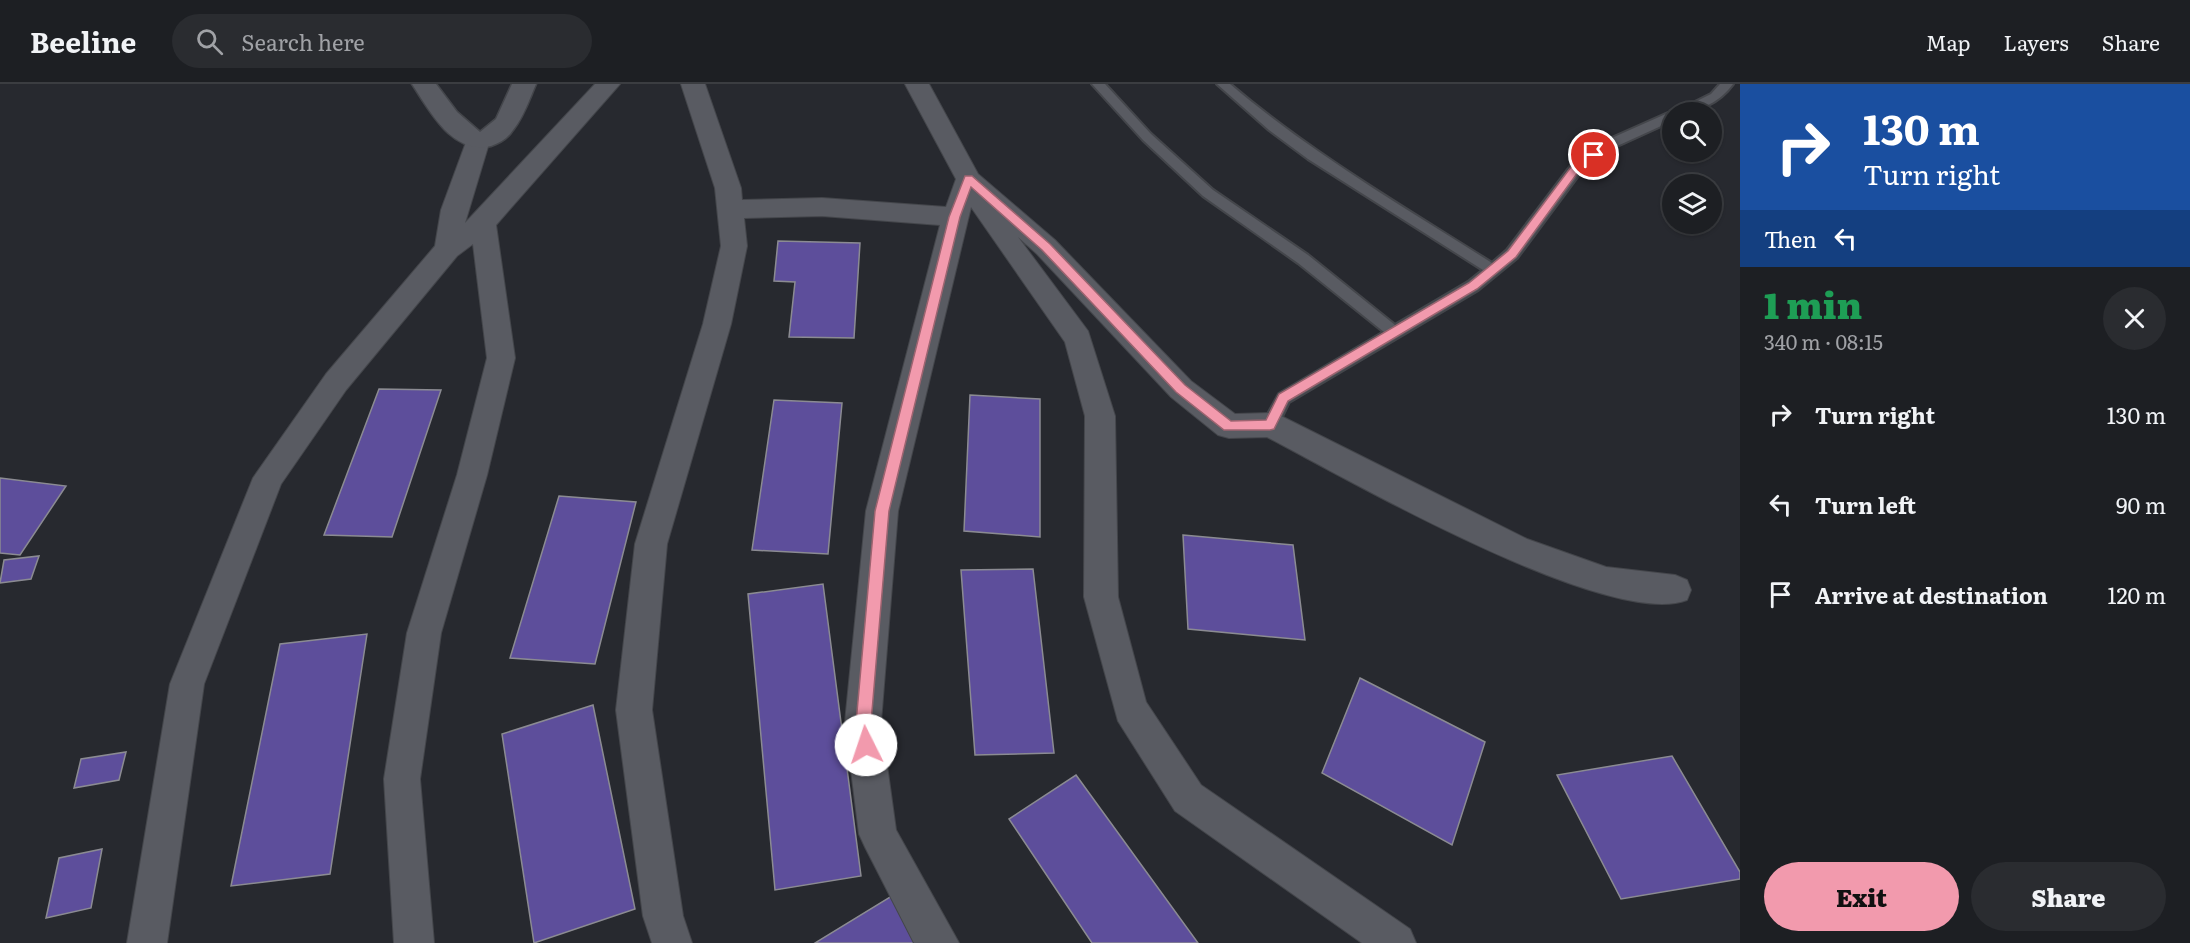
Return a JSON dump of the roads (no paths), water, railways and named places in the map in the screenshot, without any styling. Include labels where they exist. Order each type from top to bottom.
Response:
[{"type":"street","points":[[424,84],[466,138],[478,140],[494,134],[504,126],[524,84]]},
{"type":"street","points":[[147,943],[187,684],[268,478],[336,382],[448,249],[483,223],[608,84]]},
{"type":"street","points":[[672,943],[663,916],[634,710],[651,544],[717,324],[734,246],[728,188],[693,84]]},
{"type":"street","points":[[917,84],[992,221],[1078,339],[1100,416],[1101,597],[1130,709],[1188,798],[1396,943]]},
{"type":"street","points":[[448,249],[454,210],[478,140]]},
{"type":"street","points":[[939,943],[929,930],[878,834],[863,723],[882,511],[955,217],[969,179]]},
{"type":"street","points":[[969,179],[1046,247],[1181,389],[1229,426],[1270,425],[1516,549],[1606,582],[1675,590]]},
{"type":"street","points":[[730,209],[822,207],[955,217]]},
{"type":"street","points":[[414,943],[403,768],[424,633],[472,475],[501,358],[483,223]]},
{"type":"lane","points":[[1098,84],[1147,137],[1208,193],[1303,259],[1394,333]]},
{"type":"lane","points":[[1223,84],[1273,127],[1313,156],[1493,270]]},
{"type":"lane","points":[[1704,102],[1715,97],[1727,84]]},
{"type":"lane","points":[[1270,425],[1284,398],[1473,286],[1493,270],[1512,254],[1578,166],[1610,144],[1662,121]]}]
